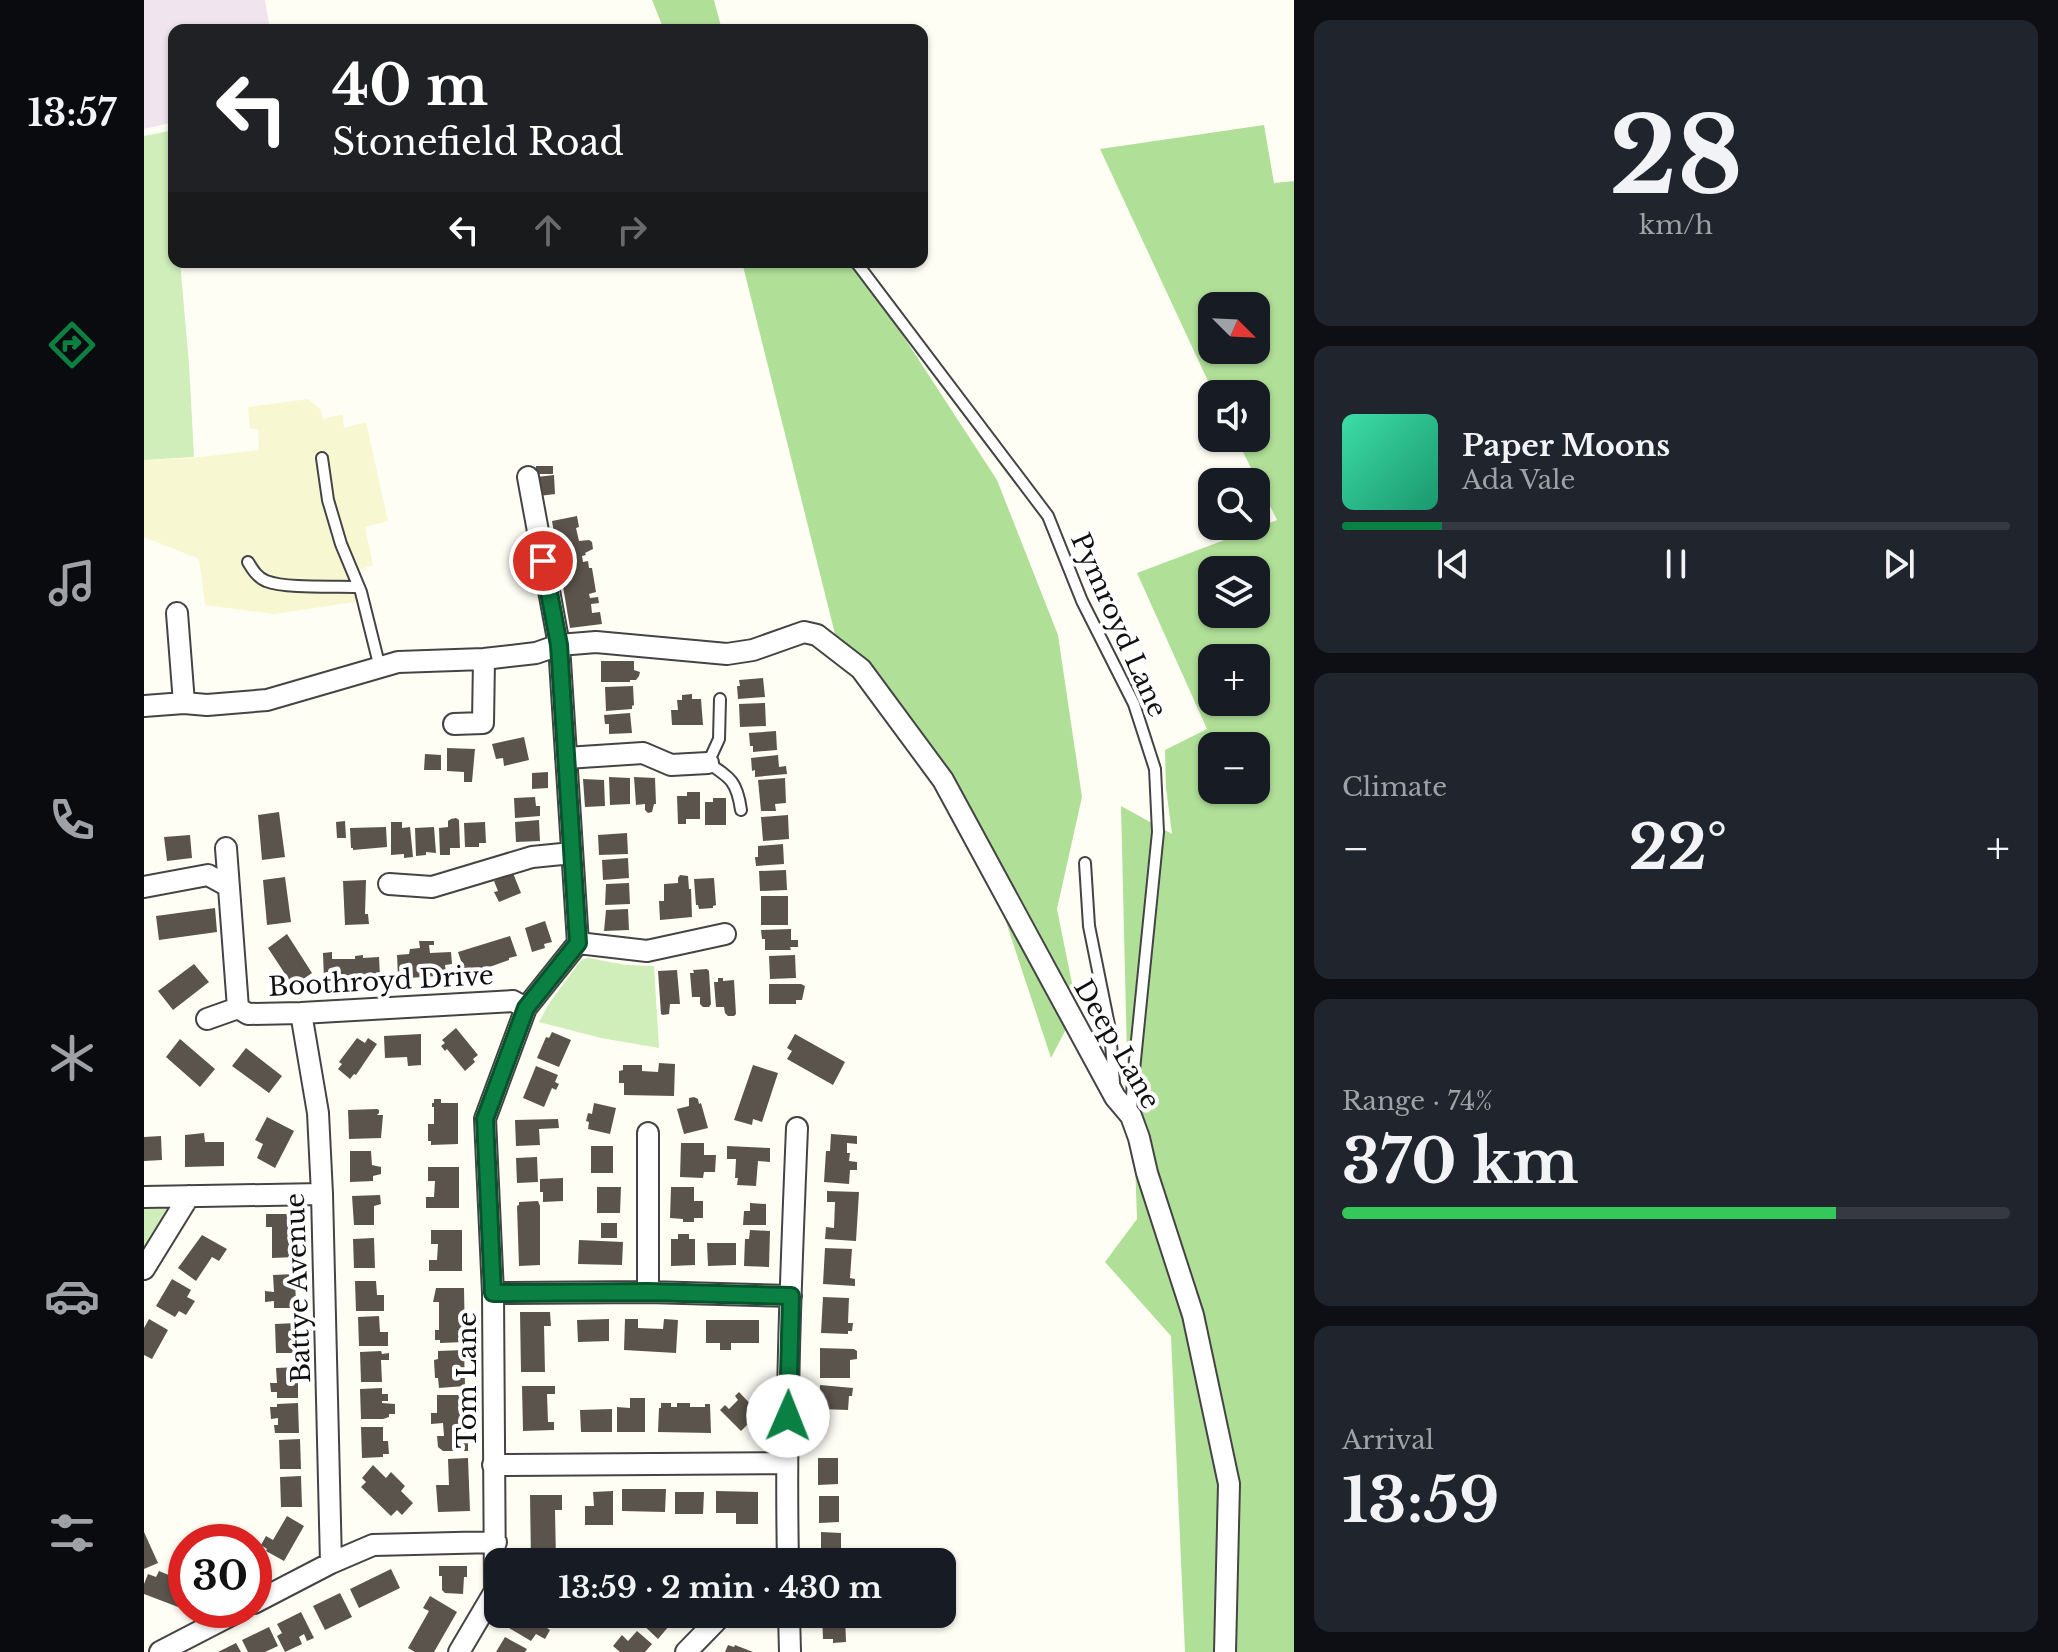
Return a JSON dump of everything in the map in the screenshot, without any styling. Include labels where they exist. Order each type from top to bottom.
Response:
[{"type":"street","points":[[528,477],[559,645],[578,943],[647,951],[725,934]]},
{"type":"street","points":[[177,613],[184,703]]},
{"type":"street","name":"Deep Lane","points":[[559,645],[596,642],[727,654],[753,650],[804,632],[817,635],[861,669],[943,780],[1115,1097],[1131,1116],[1193,1315],[1229,1484],[1225,1652]]},
{"type":"street","points":[[144,705],[207,705],[267,700],[398,662],[484,659],[536,653],[559,645]]},
{"type":"street","points":[[454,724],[483,723],[484,659]]},
{"type":"street","points":[[566,758],[643,753],[671,765],[708,763]]},
{"type":"street","name":"Boothroyd Drive","points":[[226,848],[238,1008]]},
{"type":"street","points":[[389,884],[432,887],[532,857],[572,853]]},
{"type":"street","points":[[144,887],[208,875],[228,886]]},
{"type":"street","name":"Tom Lane","points":[[459,1652],[495,1591],[493,1293],[485,1119],[526,1008],[578,943]]},
{"type":"street","name":"Boothroyd Drive","points":[[238,1008],[248,1014],[301,1013],[513,1001],[526,1008]]},
{"type":"street","name":"Boothroyd Drive","points":[[207,1019],[238,1008]]},
{"type":"street","name":"Battye Avenue","points":[[301,1013],[318,1113],[331,1563]]},
{"type":"street","points":[[783,1548],[797,1128]]},
{"type":"street","points":[[648,1133],[648,1292]]},
{"type":"street","points":[[144,1197],[322,1194]]},
{"type":"street","points":[[144,1269],[189,1196]]},
{"type":"street","points":[[493,1293],[648,1292],[791,1296]]},
{"type":"street","points":[[493,1465],[787,1463]]},
{"type":"street","points":[[272,1594],[373,1545],[496,1542]]},
{"type":"street","points":[[160,1652],[206,1628]]},
{"type":"street","points":[[686,1652],[709,1628]]},
{"type":"street","points":[[789,1628],[790,1652]]},
{"type":"lane","name":"Pymroyd Lane","points":[[861,268],[1048,516],[1082,601],[1134,704],[1155,769],[1158,832],[1131,1116]]},
{"type":"lane","points":[[322,458],[328,500],[358,587],[380,668]]},
{"type":"lane","points":[[248,562],[255,573],[268,581],[358,587]]},
{"type":"lane","points":[[720,699],[719,739],[708,763],[725,774],[738,790],[741,810]]},
{"type":"lane","points":[[1085,863],[1089,926],[1110,1030],[1115,1097]]},
{"type":"shaded area","points":[[144,0],[265,0],[269,24],[168,24],[168,123],[144,129]]},
{"type":"green space","points":[[652,0],[714,0],[720,24],[662,24]]},
{"type":"green space","points":[[1264,125],[1274,183],[1294,181],[1294,1652],[1185,1652],[1171,1336],[1105,1262],[1137,1219],[1133,1105],[1127,1056],[1121,806],[1172,834],[1165,750],[1198,734],[1198,804],[1270,804],[1270,732],[1201,732],[1207,729],[1201,716],[1270,716],[1270,644],[1198,644],[1198,709],[1137,573],[1224,540],[1270,540],[1270,523],[1277,520],[1270,506],[1270,468],[1251,468],[1243,452],[1270,452],[1270,380],[1207,380],[1200,364],[1270,364],[1270,292],[1198,292],[1198,360],[1100,149]]},
{"type":"green space","points":[[168,131],[168,268],[181,268],[194,457],[144,460],[144,136]]},
{"type":"green space","points":[[744,268],[860,268],[997,480],[1058,635],[1082,797],[1057,909],[1077,1008],[1051,1058],[965,798],[869,664],[836,638]]},
{"type":"green space","points":[[308,399],[321,410],[323,419],[343,414],[344,428],[366,422],[388,521],[365,527],[373,565],[359,570],[369,600],[274,614],[205,605],[199,559],[144,537],[144,460],[259,450],[258,429],[250,429],[248,407]]},
{"type":"green space","points":[[589,958],[626,965],[654,966],[659,1048],[601,1038],[539,1022],[578,964]]},
{"type":"green space","points":[[144,1201],[172,1204],[144,1257]]},
{"type":"building","points":[[536,466],[553,466],[553,474],[536,474]]},
{"type":"building","points":[[554,475],[555,494],[539,496],[537,477]]},
{"type":"building","points":[[577,516],[579,541],[592,542],[593,549],[582,556],[583,562],[588,561],[589,568],[592,568],[596,592],[589,594],[590,598],[598,597],[599,603],[591,604],[592,613],[600,612],[602,624],[570,628],[552,521]]},
{"type":"building","points":[[601,661],[634,661],[634,670],[640,672],[639,676],[630,682],[601,682]]},
{"type":"building","points":[[763,678],[765,697],[738,699],[739,680]]},
{"type":"building","points":[[633,686],[632,709],[606,711],[605,687]]},
{"type":"building","points":[[692,694],[692,699],[701,699],[703,725],[672,725],[671,710],[678,710],[677,700],[682,700],[682,695]]},
{"type":"building","points":[[765,703],[766,726],[740,727],[739,704]]},
{"type":"building","points":[[630,713],[632,733],[609,734],[609,724],[605,724],[604,715]]},
{"type":"building","points":[[776,731],[777,750],[753,752],[749,733]]},
{"type":"building","points":[[524,737],[529,760],[504,766],[503,758],[496,759],[492,744]]},
{"type":"building","points":[[447,748],[475,749],[472,782],[464,782],[464,772],[447,771]]},
{"type":"building","points":[[425,754],[441,755],[441,770],[424,770]]},
{"type":"building","points":[[778,755],[779,767],[786,766],[787,774],[755,777],[751,758]]},
{"type":"building","points":[[548,772],[548,788],[532,789],[532,773]]},
{"type":"building","points":[[609,777],[630,778],[630,804],[610,805]]},
{"type":"building","points":[[634,777],[655,778],[656,804],[652,812],[645,810],[645,804],[636,805]]},
{"type":"building","points":[[785,778],[786,803],[775,804],[776,811],[761,811],[758,780]]},
{"type":"building","points":[[583,779],[604,780],[605,806],[585,807]]},
{"type":"building","points":[[687,792],[700,792],[700,819],[686,819],[686,824],[678,824],[677,796],[687,796]]},
{"type":"building","points":[[535,797],[536,806],[540,806],[540,816],[515,818],[514,798]]},
{"type":"building","points":[[713,798],[726,798],[726,825],[705,825],[705,802],[713,802]]},
{"type":"building","points":[[279,812],[285,857],[262,860],[258,815]]},
{"type":"building","points":[[788,815],[789,839],[763,841],[761,817]]},
{"type":"building","points":[[459,820],[460,848],[450,848],[450,855],[440,855],[439,828],[448,827],[448,821]]},
{"type":"building","points":[[539,820],[540,841],[516,842],[515,822]]},
{"type":"building","points":[[345,821],[346,838],[337,838],[336,822]]},
{"type":"building","points":[[391,822],[402,822],[402,828],[410,827],[413,857],[391,855]]},
{"type":"building","points":[[485,822],[486,843],[479,843],[479,847],[465,847],[464,823]]},
{"type":"building","points":[[386,827],[387,847],[351,848],[350,828]]},
{"type":"building","points":[[434,827],[436,853],[426,852],[426,855],[416,856],[415,828]]},
{"type":"building","points":[[627,833],[628,854],[599,855],[598,835]]},
{"type":"building","points":[[190,835],[192,858],[167,861],[164,837]]},
{"type":"building","points":[[783,844],[784,864],[756,866],[758,846]]},
{"type":"building","points":[[628,858],[629,878],[603,880],[602,860]]},
{"type":"building","points":[[786,870],[787,890],[760,891],[759,871]]},
{"type":"building","points":[[513,873],[521,893],[499,902],[494,892],[498,891],[494,881]]},
{"type":"building","points":[[680,875],[688,876],[692,917],[660,920],[659,901],[664,901],[664,884],[678,883]]},
{"type":"building","points":[[285,877],[291,922],[267,925],[263,880]]},
{"type":"building","points":[[714,878],[716,905],[699,909],[694,879]]},
{"type":"building","points":[[366,880],[365,914],[368,914],[369,924],[345,925],[343,881]]},
{"type":"building","points":[[629,883],[630,904],[605,905],[606,884]]},
{"type":"building","points":[[761,896],[788,896],[788,925],[761,925]]},
{"type":"building","points":[[215,908],[217,932],[159,940],[156,916]]},
{"type":"building","points":[[628,909],[629,930],[604,931],[606,910]]},
{"type":"building","points":[[545,921],[552,942],[532,952],[525,928]]},
{"type":"building","points":[[791,929],[791,940],[798,940],[798,947],[765,950],[761,930]]},
{"type":"building","points":[[287,934],[312,973],[293,986],[268,948]]},
{"type":"building","points":[[510,936],[517,956],[465,973],[458,952]]},
{"type":"building","points":[[419,941],[434,941],[434,945],[429,945],[430,953],[451,952],[452,964],[445,965],[446,972],[437,973],[437,976],[398,976],[397,955],[409,954],[410,949],[420,948]]},
{"type":"building","points":[[332,952],[332,959],[355,959],[355,956],[363,955],[363,958],[379,957],[380,976],[373,977],[373,980],[324,981],[323,953]]},
{"type":"building","points":[[795,955],[796,978],[770,979],[769,956]]},
{"type":"building","points":[[194,964],[209,982],[173,1010],[158,991]]},
{"type":"building","points":[[707,969],[711,1004],[703,1007],[700,997],[692,997],[690,973]]},
{"type":"building","points":[[677,970],[680,1004],[670,1004],[669,1014],[663,1015],[658,971]]},
{"type":"building","points":[[718,978],[734,980],[734,1016],[728,1016],[724,1007],[716,1007],[714,982],[718,982]]},
{"type":"building","points":[[769,984],[801,984],[805,986],[802,1000],[796,1000],[796,1004],[769,1004]]},
{"type":"building","points":[[456,1028],[478,1055],[465,1071],[441,1046],[445,1043],[442,1040]]},
{"type":"building","points":[[552,1032],[571,1040],[559,1067],[537,1058],[546,1037],[549,1038]]},
{"type":"building","points":[[421,1034],[421,1065],[408,1066],[407,1057],[385,1058],[384,1036]]},
{"type":"building","points":[[795,1034],[845,1062],[833,1085],[787,1059],[792,1051],[787,1048]]},
{"type":"building","points":[[357,1038],[365,1043],[368,1038],[377,1044],[350,1079],[338,1069],[342,1064],[339,1062]]},
{"type":"building","points":[[180,1039],[215,1069],[200,1087],[166,1057]]},
{"type":"building","points":[[246,1048],[282,1076],[269,1093],[232,1066]]},
{"type":"building","points":[[659,1063],[675,1064],[674,1096],[624,1095],[624,1083],[619,1083],[619,1071],[623,1070],[623,1065],[642,1065],[642,1071],[658,1072]]},
{"type":"building","points":[[753,1065],[778,1073],[762,1122],[753,1119],[752,1125],[734,1120]]},
{"type":"building","points":[[536,1066],[558,1075],[555,1082],[559,1084],[556,1090],[552,1088],[544,1107],[523,1098]]},
{"type":"building","points":[[694,1097],[701,1103],[708,1128],[684,1134],[677,1109],[689,1106],[689,1098]]},
{"type":"building","points":[[434,1099],[441,1099],[441,1103],[458,1103],[458,1144],[431,1145],[428,1141],[428,1124],[434,1124]]},
{"type":"building","points":[[594,1103],[616,1108],[610,1134],[588,1129],[589,1122],[586,1121],[588,1113],[592,1114]]},
{"type":"building","points":[[377,1109],[377,1115],[383,1115],[381,1138],[349,1139],[348,1110]]},
{"type":"building","points":[[267,1117],[294,1131],[275,1168],[257,1158],[263,1144],[255,1140]]},
{"type":"building","points":[[558,1119],[559,1128],[539,1129],[540,1145],[516,1146],[515,1120]]},
{"type":"building","points":[[204,1133],[205,1142],[224,1142],[224,1166],[185,1167],[185,1135]]},
{"type":"building","points":[[831,1134],[857,1136],[857,1144],[847,1143],[849,1161],[857,1162],[857,1170],[850,1170],[849,1184],[824,1182],[826,1151],[830,1151]]},
{"type":"building","points":[[161,1136],[162,1160],[144,1161],[144,1137]]},
{"type":"building","points":[[681,1143],[704,1143],[704,1155],[716,1155],[715,1172],[704,1172],[703,1178],[680,1177]]},
{"type":"building","points":[[591,1146],[613,1146],[613,1173],[591,1173]]},
{"type":"building","points":[[727,1146],[770,1148],[770,1162],[758,1161],[756,1186],[737,1185],[736,1159],[727,1159]]},
{"type":"building","points":[[350,1151],[371,1151],[372,1165],[381,1167],[381,1174],[373,1176],[373,1181],[350,1182]]},
{"type":"building","points":[[537,1157],[538,1182],[517,1183],[516,1158]]},
{"type":"building","points":[[428,1167],[459,1167],[459,1208],[426,1208],[426,1197],[434,1197],[435,1181],[428,1181]]},
{"type":"building","points":[[563,1178],[563,1201],[543,1202],[540,1179]]},
{"type":"building","points":[[597,1187],[621,1187],[620,1213],[597,1213]]},
{"type":"building","points":[[671,1187],[694,1187],[694,1201],[703,1201],[703,1218],[683,1222],[683,1219],[670,1218]]},
{"type":"building","points":[[827,1191],[859,1192],[856,1241],[825,1239],[826,1227],[834,1228],[835,1202],[827,1202]]},
{"type":"building","points":[[380,1195],[381,1204],[374,1206],[374,1225],[354,1225],[352,1196]]},
{"type":"building","points":[[538,1201],[540,1265],[519,1266],[517,1206],[519,1202]]},
{"type":"building","points":[[750,1203],[766,1204],[766,1225],[743,1225],[744,1211],[750,1211]]},
{"type":"building","points":[[266,1214],[294,1214],[295,1257],[272,1258],[272,1227],[266,1227]]},
{"type":"building","points":[[601,1223],[617,1223],[617,1238],[601,1238]]},
{"type":"building","points":[[431,1230],[462,1230],[462,1271],[429,1271],[429,1260],[437,1260],[438,1244],[431,1244]]},
{"type":"building","points":[[750,1230],[770,1231],[769,1267],[744,1266],[745,1239],[749,1239]]},
{"type":"building","points":[[678,1234],[689,1234],[689,1239],[695,1239],[695,1265],[671,1266],[671,1239],[678,1239]]},
{"type":"building","points":[[202,1235],[227,1249],[219,1261],[212,1257],[196,1281],[178,1268]]},
{"type":"building","points":[[374,1238],[375,1268],[354,1268],[353,1239]]},
{"type":"building","points":[[579,1240],[623,1242],[622,1265],[578,1264]]},
{"type":"building","points":[[707,1243],[736,1243],[736,1265],[708,1266]]},
{"type":"building","points":[[825,1248],[852,1249],[850,1278],[855,1279],[855,1286],[823,1284]]},
{"type":"building","points":[[295,1274],[296,1308],[274,1308],[274,1301],[265,1302],[265,1291],[274,1292],[273,1275]]},
{"type":"building","points":[[172,1279],[191,1290],[187,1297],[195,1301],[186,1315],[179,1311],[175,1317],[156,1306]]},
{"type":"building","points":[[355,1281],[376,1281],[377,1295],[384,1295],[384,1311],[356,1311]]},
{"type":"building","points":[[436,1288],[464,1288],[465,1342],[440,1343],[440,1340],[435,1340],[435,1330],[439,1330],[439,1302],[433,1302]]},
{"type":"building","points":[[823,1297],[849,1298],[848,1323],[853,1323],[852,1331],[848,1334],[821,1333]]},
{"type":"building","points":[[520,1312],[550,1312],[551,1326],[544,1326],[545,1372],[521,1372]]},
{"type":"building","points":[[379,1316],[380,1332],[388,1332],[388,1346],[359,1346],[358,1317]]},
{"type":"building","points":[[149,1319],[168,1330],[152,1359],[144,1355],[144,1328]]},
{"type":"building","points":[[609,1319],[609,1341],[578,1342],[577,1320]]},
{"type":"building","points":[[625,1319],[638,1319],[638,1328],[663,1329],[664,1319],[678,1320],[676,1353],[624,1350]]},
{"type":"building","points":[[706,1320],[759,1320],[759,1343],[731,1343],[731,1350],[720,1350],[720,1343],[706,1343]]},
{"type":"building","points":[[296,1323],[297,1353],[276,1353],[275,1324]]},
{"type":"building","points":[[820,1348],[857,1351],[857,1359],[850,1360],[850,1378],[820,1378]]},
{"type":"building","points":[[464,1350],[465,1386],[439,1388],[434,1360],[438,1359],[438,1351]]},
{"type":"building","points":[[381,1351],[382,1354],[389,1353],[389,1360],[381,1360],[382,1382],[361,1382],[360,1352]]},
{"type":"building","points":[[298,1367],[298,1398],[277,1398],[277,1392],[271,1392],[270,1383],[277,1383],[276,1368]]},
{"type":"building","points":[[820,1385],[853,1388],[848,1410],[819,1409]]},
{"type":"building","points":[[522,1386],[555,1386],[555,1394],[547,1394],[548,1422],[554,1422],[554,1430],[523,1431]]},
{"type":"building","points":[[382,1388],[382,1394],[388,1394],[388,1401],[382,1403],[395,1404],[395,1414],[383,1419],[361,1419],[360,1389]]},
{"type":"building","points":[[739,1392],[759,1413],[741,1431],[720,1410],[725,1405],[729,1409],[738,1400],[735,1396]]},
{"type":"building","points":[[437,1395],[468,1395],[468,1451],[443,1451],[438,1447],[437,1436],[444,1436],[443,1423],[431,1424],[431,1413],[437,1413]]},
{"type":"building","points":[[630,1398],[645,1398],[645,1432],[617,1432],[617,1407],[630,1408]]},
{"type":"building","points":[[298,1403],[299,1433],[275,1433],[274,1425],[278,1425],[278,1418],[271,1419],[270,1407]]},
{"type":"building","points":[[661,1403],[671,1403],[671,1407],[677,1407],[677,1403],[690,1403],[690,1407],[710,1404],[711,1433],[658,1432]]},
{"type":"building","points":[[612,1409],[612,1432],[581,1432],[580,1410]]},
{"type":"building","points":[[361,1427],[383,1427],[383,1441],[388,1441],[389,1454],[362,1458]]},
{"type":"building","points":[[300,1439],[301,1469],[280,1469],[279,1440]]},
{"type":"building","points":[[468,1458],[470,1511],[438,1512],[436,1485],[449,1485],[448,1459]]},
{"type":"building","points":[[818,1458],[838,1458],[838,1484],[818,1485]]},
{"type":"building","points":[[373,1465],[386,1478],[391,1472],[405,1486],[401,1491],[413,1503],[402,1515],[397,1510],[391,1516],[361,1487],[366,1482],[362,1478]]},
{"type":"building","points":[[301,1476],[302,1507],[281,1507],[280,1477]]},
{"type":"building","points":[[622,1489],[666,1489],[665,1512],[622,1511]]},
{"type":"building","points":[[613,1491],[613,1525],[585,1525],[585,1506],[594,1506],[593,1492]]},
{"type":"building","points":[[716,1491],[758,1492],[758,1524],[736,1524],[736,1513],[716,1513]]},
{"type":"building","points":[[675,1492],[704,1492],[703,1514],[675,1514]]},
{"type":"building","points":[[530,1495],[562,1495],[562,1510],[555,1510],[556,1548],[531,1548]]},
{"type":"building","points":[[819,1496],[839,1496],[839,1522],[819,1523]]},
{"type":"building","points":[[287,1516],[304,1526],[284,1561],[272,1554],[273,1540]]},
{"type":"building","points":[[144,1532],[158,1563],[144,1569]]},
{"type":"building","points":[[821,1532],[841,1533],[841,1548],[821,1548]]},
{"type":"building","points":[[439,1566],[467,1566],[463,1594],[442,1590]]},
{"type":"building","points":[[391,1569],[400,1588],[359,1608],[350,1589]]},
{"type":"building","points":[[159,1571],[168,1575],[168,1603],[144,1594],[148,1574],[156,1577]]},
{"type":"building","points":[[340,1593],[352,1617],[325,1630],[313,1606]]},
{"type":"building","points":[[430,1596],[457,1612],[434,1652],[415,1652],[408,1648],[429,1611],[423,1608]]},
{"type":"building","points":[[301,1612],[314,1638],[307,1641],[304,1634],[299,1637],[302,1644],[285,1652],[277,1636],[282,1633],[277,1624]]},
{"type":"building","points":[[269,1628],[278,1646],[265,1652],[248,1652],[242,1640]]},
{"type":"building","points":[[509,1628],[550,1630],[545,1639],[536,1634],[531,1641]]},
{"type":"building","points":[[646,1628],[667,1628],[658,1639]]},
{"type":"building","points":[[823,1628],[846,1628],[846,1642],[833,1643],[833,1639],[823,1639]]},
{"type":"building","points":[[637,1631],[652,1644],[645,1652],[620,1652],[613,1646],[622,1635],[628,1641]]},
{"type":"building","points":[[505,1637],[527,1649],[525,1652],[496,1652]]},
{"type":"building","points":[[236,1643],[241,1652],[218,1652]]},
{"type":"building","points":[[728,1645],[735,1645],[753,1652],[725,1652]]},
{"type":"route","points":[[543,561],[559,645],[578,943],[526,1008],[485,1119],[493,1293],[648,1292],[791,1296],[788,1416]]}]
